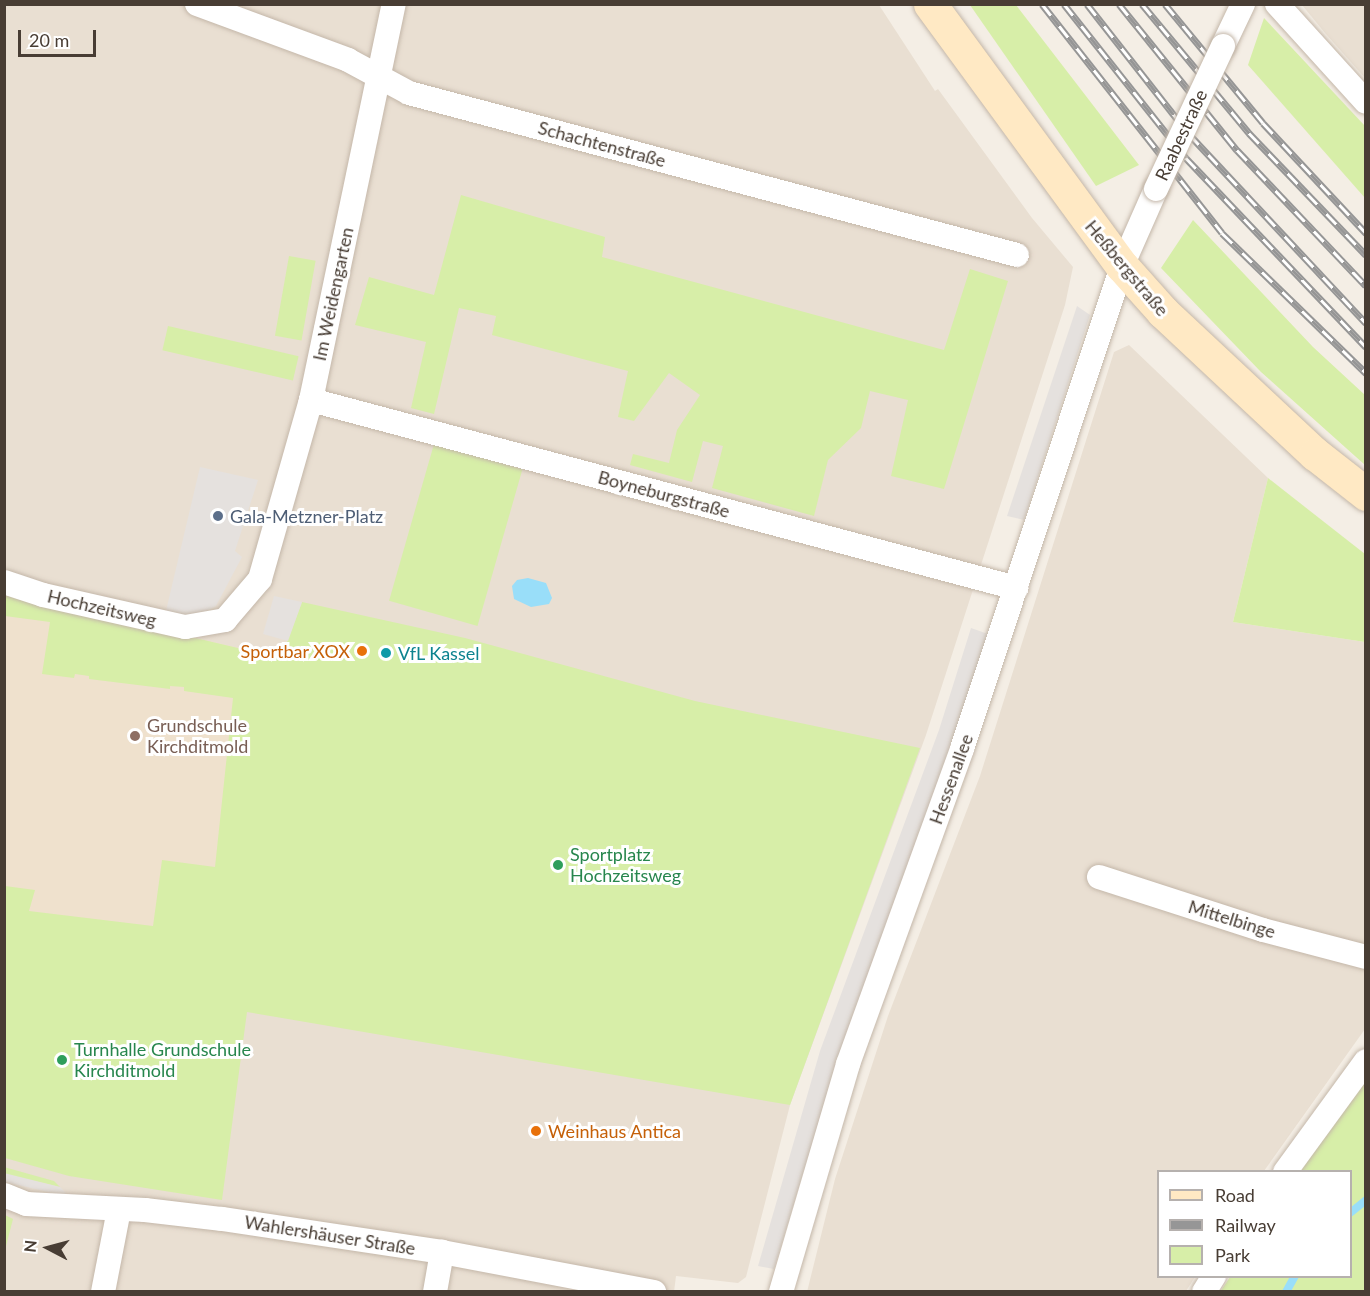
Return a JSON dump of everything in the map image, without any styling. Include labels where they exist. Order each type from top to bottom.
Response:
[{"type":"main road","name":"Heßbergstraße","points":[[930,4],[1122,266],[1163,312],[1315,454],[1365,494]]},
{"type":"street","name":"Schachtenstraße","points":[[197,4],[348,60],[409,93],[1017,255]]},
{"type":"street","name":"Im Weidengarten","points":[[200,625],[225,620],[260,579],[311,400],[394,4]]},
{"type":"street","name":"Raabestraße","points":[[1122,266],[1244,4]]},
{"type":"street","points":[[1277,4],[1365,102]]},
{"type":"street","name":"Hessenallee","points":[[781,1292],[848,1064],[1016,588],[1122,266]]},
{"type":"street","name":"Boyneburgstraße","points":[[311,400],[1016,588]]},
{"type":"street","name":"Hochzeitsweg","points":[[4,582],[43,595],[185,627],[200,625]]},
{"type":"street","name":"Mittelbinge","points":[[1099,877],[1263,930],[1365,957]]},
{"type":"street","points":[[1286,1170],[1365,1061]]},
{"type":"street","name":"Wahlershäuser Straße","points":[[4,1196],[26,1204],[222,1219],[442,1252],[654,1292]]},
{"type":"street","points":[[103,1292],[119,1210]]},
{"type":"street","points":[[435,1292],[442,1252]]},
{"type":"street","points":[[1204,1292],[1213,1278]]},
{"type":"shaded area","points":[[5,5],[879,5],[935,91],[938,89],[1032,218],[1073,267],[1065,305],[926,735],[790,1105],[746,1277],[738,1283],[676,1276],[674,1292],[5,1292]]},
{"type":"shaded area","points":[[1302,5],[1365,5],[1365,78],[1325,33]]},
{"type":"shaded area","points":[[1077,306],[1090,315],[1024,520],[1007,516]]},
{"type":"shaded area","points":[[1129,345],[1268,478],[1233,622],[1365,642],[1365,1029],[1265,1170],[1157,1170],[1157,1278],[1194,1278],[1186,1291],[807,1292],[835,1179],[888,1016],[980,776],[1114,352]]},
{"type":"shaded area","name":"Gala-Metzner-Platz","points":[[200,467],[258,480],[235,551],[242,557],[216,606],[195,618],[165,615]]},
{"type":"shaded area","name":"Grundschule Kirchditmold","points":[[4,593],[282,658],[207,1004],[5,959]]},
{"type":"shaded area","points":[[274,596],[302,602],[288,641],[263,634]]},
{"type":"shaded area","points":[[971,628],[988,634],[948,759],[838,1059],[774,1269],[758,1266],[820,1051],[939,730]]},
{"type":"shaded area","points":[[4,1173],[60,1187],[70,1197],[5,1182]]},
{"type":"green space","points":[[970,5],[1016,5],[1139,165],[1096,186]]},
{"type":"green space","points":[[1264,18],[1365,126],[1365,198],[1248,65]]},
{"type":"green space","points":[[461,195],[605,237],[602,257],[944,350],[970,269],[1008,281],[944,489],[891,476],[908,400],[870,391],[861,428],[828,460],[814,516],[712,488],[723,446],[703,441],[692,482],[630,465],[633,454],[669,463],[677,430],[700,395],[669,373],[634,421],[618,417],[628,371],[492,335],[496,316],[459,308],[434,414],[411,408],[426,342],[355,325],[369,277],[434,295]]},
{"type":"green space","points":[[1193,220],[1313,347],[1365,395],[1365,465],[1261,372],[1161,268]]},
{"type":"green space","points":[[289,256],[316,261],[302,340],[275,336]]},
{"type":"green space","points":[[168,326],[299,356],[293,381],[162,350]]},
{"type":"green space","points":[[434,444],[522,469],[478,626],[389,601]]},
{"type":"green space","points":[[1268,478],[1365,554],[1365,642],[1233,622]]},
{"type":"green space","name":"Sportplatz Hochzeitsweg","points":[[4,593],[281,658],[302,602],[465,638],[695,701],[920,748],[790,1105],[247,1012],[222,1200],[69,1176],[5,1158],[5,886],[35,890],[29,911],[153,926],[162,860],[215,867],[233,698],[184,691],[184,687],[170,686],[170,689],[89,679],[89,676],[75,674],[74,678],[42,674],[50,622],[5,616]]},
{"type":"green space","points":[[1365,1076],[1365,1291],[1220,1292],[1229,1278],[1352,1278],[1352,1170],[1299,1170]]},
{"type":"green space","points":[[4,1167],[54,1181],[60,1187],[5,1174]]},
{"type":"green space","points":[[5,1215],[13,1219],[5,1250]]},
{"type":"water","points":[[528,578],[546,583],[552,598],[549,604],[531,607],[514,599],[512,586],[517,580]]},
{"type":"waterway","points":[[1352,1211],[1366,1200]]},
{"type":"waterway","points":[[1286,1292],[1294,1278]]},
{"type":"railway","points":[[1042,4],[1222,233],[1366,373]]},
{"type":"railway","points":[[1064,4],[1186,158],[1366,347]]},
{"type":"railway","points":[[1087,4],[1189,134],[1366,323]]},
{"type":"railway","points":[[1119,4],[1237,150],[1366,286]]},
{"type":"railway","points":[[1142,4],[1249,133],[1366,255]]},
{"type":"railway","points":[[1165,4],[1263,123],[1366,233]]},
{"type":"place","name":"Gala-Metzner-Platz","points":[[218,516]]},
{"type":"place","name":"Sportbar XOX","points":[[362,651]]},
{"type":"place","name":"VfL Kassel","points":[[386,653]]},
{"type":"place","name":"Grundschule Kirchditmold","points":[[135,736]]},
{"type":"place","name":"Sportplatz Hochzeitsweg","points":[[558,865]]},
{"type":"place","name":"Turnhalle Grundschule Kirchditmold","points":[[62,1060]]},
{"type":"place","name":"Weinhaus Antica","points":[[536,1131]]}]
